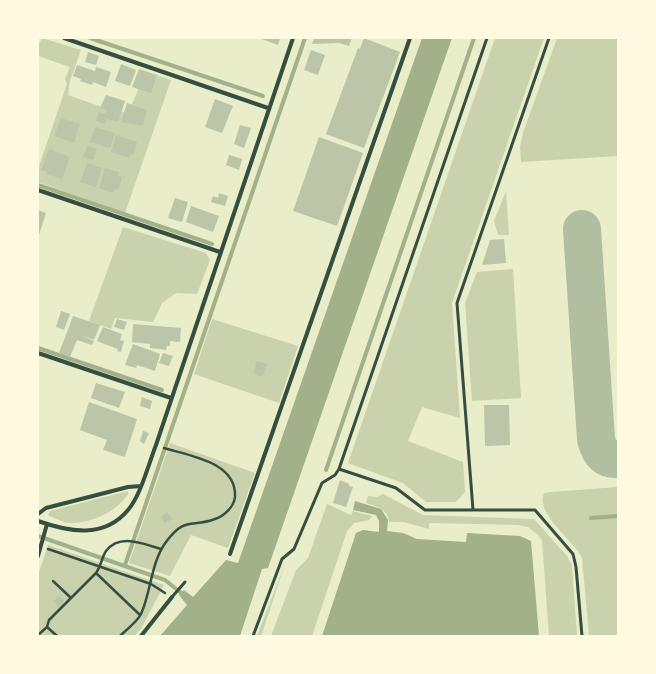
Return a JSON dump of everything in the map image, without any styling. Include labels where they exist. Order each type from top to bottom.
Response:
[{"type":"street","points":[[64,38],[268,108]]},
{"type":"street","points":[[38,521],[47,526],[66,530],[92,531],[111,523],[129,510],[141,486],[293,38]]},
{"type":"street","points":[[230,554],[410,38]]},
{"type":"street","points":[[38,190],[220,252]]},
{"type":"street","points":[[38,353],[171,398]]},
{"type":"street","points":[[38,514],[46,508],[128,487],[141,486]]},
{"type":"street","points":[[38,556],[47,526]]},
{"type":"street","points":[[141,636],[172,597]]},
{"type":"lane","points":[[253,636],[282,558],[294,549],[322,483],[335,476],[339,469],[487,38]]},
{"type":"lane","points":[[474,510],[457,303],[549,38]]},
{"type":"lane","points":[[339,469],[396,488],[425,510],[535,510],[573,554],[576,567],[582,636]]},
{"type":"lane","points":[[172,597],[185,582]]},
{"type":"path","points":[[120,636],[140,615],[161,549],[176,530],[187,523],[215,519],[227,512],[234,501],[235,489],[230,476],[219,466],[171,450]]},
{"type":"path","points":[[38,635],[47,627],[49,620],[96,573],[101,567],[106,552],[115,543],[128,540],[161,549]]},
{"type":"path","points":[[42,544],[101,567],[151,584],[172,597]]},
{"type":"path","points":[[96,573],[140,615]]},
{"type":"path","points":[[53,581],[71,598]]},
{"type":"path","points":[[47,627],[57,636]]},
{"type":"shaded area","points":[[42,38],[81,50],[70,81],[68,95],[105,108],[128,113],[146,72],[171,80],[125,213],[38,182],[38,169],[67,84],[65,79],[70,67],[38,56],[38,46]]},
{"type":"shaded area","points":[[422,38],[452,38],[268,568],[262,569],[240,636],[160,636],[187,605],[179,595],[184,590],[193,597],[226,560],[238,563]]},
{"type":"shaded area","points":[[495,38],[544,38],[452,303],[460,418],[422,407],[408,441],[463,462],[465,492],[456,502],[426,502],[403,483],[348,463]]},
{"type":"shaded area","points":[[557,38],[618,38],[618,156],[521,162],[520,147],[523,133]]},
{"type":"shaded area","points":[[506,191],[509,235],[498,235],[494,221]]},
{"type":"shaded area","points":[[123,227],[206,253],[210,260],[197,294],[176,293],[162,303],[153,322],[115,318],[111,329],[89,321]]},
{"type":"shaded area","points":[[513,269],[521,398],[472,401],[465,303],[477,272]]},
{"type":"shaded area","points":[[212,319],[298,346],[279,403],[194,374]]},
{"type":"shaded area","points":[[170,443],[255,473],[228,548],[191,535],[170,576],[129,563]]},
{"type":"shaded area","points":[[618,487],[618,636],[589,636],[582,558],[550,518],[543,501],[544,493]]},
{"type":"shaded area","points":[[128,491],[128,494],[117,506],[102,516],[94,519],[76,523],[68,523],[48,515],[50,511]]},
{"type":"shaded area","points":[[383,494],[423,515],[534,519],[567,556],[572,565],[577,636],[549,636],[542,540],[528,527],[518,525],[429,523],[429,529],[404,522],[389,522],[387,514],[384,511],[378,507],[366,503],[368,496],[377,497]]},
{"type":"shaded area","points":[[355,501],[381,509],[388,520],[387,531],[403,533],[417,539],[466,542],[467,533],[520,536],[531,541],[539,636],[322,636],[356,533],[363,530],[379,532],[379,521],[376,515],[353,510]]},
{"type":"shaded area","points":[[327,504],[351,515],[353,511],[372,516],[369,520],[354,523],[347,531],[312,636],[271,636],[296,570],[308,558]]},
{"type":"shaded area","points":[[48,545],[164,585],[141,629],[134,636],[38,636],[38,575]]},
{"type":"shaded area","points":[[285,564],[261,636],[257,636]]},
{"type":"building","points":[[259,38],[280,38],[278,45]]},
{"type":"building","points":[[314,38],[352,38],[349,46],[339,43],[312,44]]},
{"type":"building","points":[[364,38],[400,52],[364,148],[326,134],[358,48],[360,49]]},
{"type":"building","points":[[311,50],[325,55],[318,75],[304,70]]},
{"type":"building","points":[[88,52],[99,56],[96,65],[85,62]]},
{"type":"building","points":[[121,64],[136,70],[130,86],[115,81]]},
{"type":"building","points":[[77,65],[95,71],[96,67],[111,72],[106,87],[93,82],[92,85],[80,81],[81,79],[73,76]]},
{"type":"building","points":[[139,69],[157,75],[151,93],[132,87]]},
{"type":"building","points":[[106,95],[125,101],[118,122],[107,119],[105,124],[96,121],[99,112],[105,114],[107,110],[100,108]]},
{"type":"building","points":[[215,99],[233,106],[222,133],[205,127]]},
{"type":"building","points":[[127,103],[147,110],[143,126],[121,122]]},
{"type":"building","points":[[61,118],[80,124],[74,143],[54,136]]},
{"type":"building","points":[[240,125],[251,128],[244,148],[234,144]]},
{"type":"building","points":[[95,127],[115,133],[110,148],[90,142]]},
{"type":"building","points":[[116,135],[137,142],[133,155],[130,155],[129,158],[111,152]]},
{"type":"building","points":[[319,137],[363,153],[337,226],[293,211]]},
{"type":"building","points":[[87,146],[97,149],[93,160],[83,157]]},
{"type":"building","points":[[49,149],[70,157],[62,179],[47,174],[47,172],[41,170]]},
{"type":"building","points":[[229,155],[242,159],[239,170],[226,165]]},
{"type":"building","points":[[87,163],[102,168],[96,187],[80,182]]},
{"type":"building","points":[[105,168],[119,172],[118,176],[122,177],[119,189],[114,190],[113,193],[99,188]]},
{"type":"building","points":[[219,193],[228,196],[225,206],[211,202],[213,196],[218,198]]},
{"type":"building","points":[[175,198],[188,202],[182,222],[168,218]]},
{"type":"building","points":[[191,206],[219,216],[213,232],[186,222]]},
{"type":"building","points":[[38,210],[46,213],[38,238]]},
{"type":"building","points":[[504,239],[506,263],[482,265],[490,240]]},
{"type":"building","points":[[61,311],[70,314],[64,330],[56,327]]},
{"type":"building","points":[[73,316],[100,325],[94,340],[80,335],[94,341],[92,345],[77,340],[70,357],[59,353]]},
{"type":"building","points":[[117,319],[127,322],[124,330],[114,327]]},
{"type":"building","points":[[133,324],[181,328],[180,342],[170,341],[170,346],[167,346],[166,350],[150,348],[150,344],[132,342]]},
{"type":"building","points":[[103,327],[122,334],[120,340],[124,341],[121,352],[117,351],[118,349],[97,341]]},
{"type":"building","points":[[133,344],[160,354],[155,371],[137,365],[136,368],[125,365]]},
{"type":"building","points":[[163,353],[173,356],[169,366],[159,363]]},
{"type":"building","points":[[257,361],[267,364],[262,377],[253,373]]},
{"type":"building","points":[[96,383],[125,392],[119,408],[91,398]]},
{"type":"building","points":[[142,397],[152,401],[150,409],[140,406]]},
{"type":"building","points":[[89,402],[137,419],[125,457],[103,450],[107,440],[80,430]]},
{"type":"building","points":[[484,405],[509,405],[510,445],[485,446]]},
{"type":"building","points":[[143,431],[149,433],[144,444],[140,441]]},
{"type":"building","points":[[340,480],[353,487],[346,507],[333,503]]},
{"type":"building","points":[[167,512],[172,519],[165,523],[161,517]]},
{"type":"building","points":[[59,596],[64,601],[59,607],[53,601]]},
{"type":"waterway","points":[[90,38],[263,96]]},
{"type":"waterway","points":[[125,565],[305,38]]},
{"type":"waterway","points":[[326,470],[474,38]]},
{"type":"waterway","points":[[38,185],[212,244]]},
{"type":"waterway","points":[[38,348],[162,390]]},
{"type":"waterway","points":[[591,518],[618,516]]},
{"type":"waterway","points":[[38,536],[165,580],[185,596]]},
{"type":"taxiway","points":[[582,229],[596,439],[603,454],[609,458],[618,459]]}]
